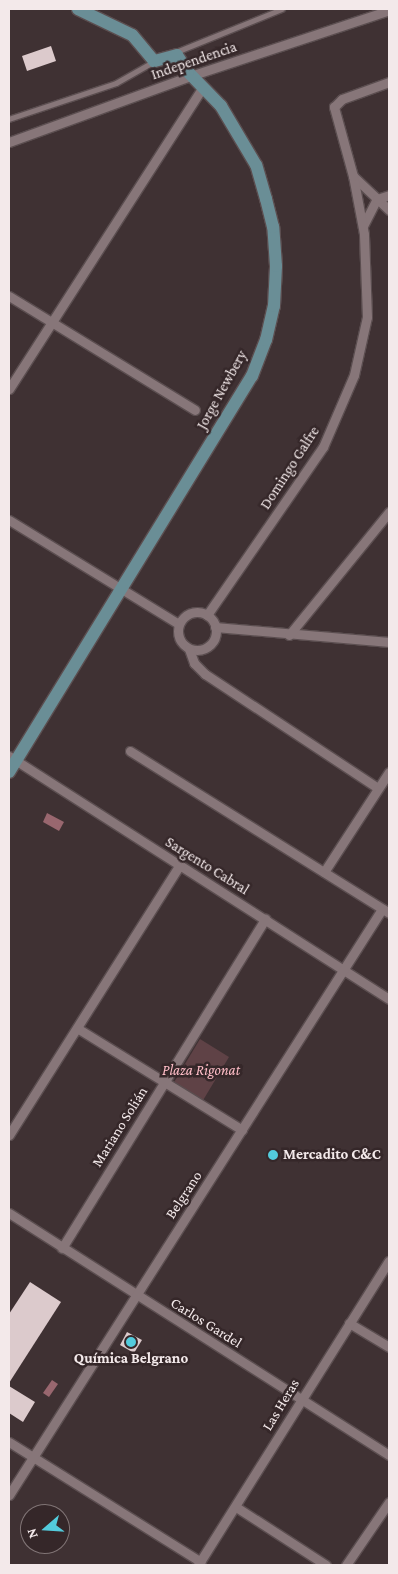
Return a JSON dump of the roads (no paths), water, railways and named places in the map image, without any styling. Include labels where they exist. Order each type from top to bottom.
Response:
[{"type":"main road","points":[[78,9],[132,35],[154,61]]},
{"type":"main road","name":"Jorge Newbery","points":[[9,772],[12,758],[177,502],[252,376],[266,340],[274,306],[276,266],[274,227],[256,165],[221,106],[177,54],[154,61]]},
{"type":"street","name":"Independencia","points":[[9,142],[193,75],[389,10]]},
{"type":"street","name":"Domingo Galfre","points":[[207,615],[323,447],[354,375],[367,318],[363,226],[353,176],[334,107],[342,99],[389,82]]},
{"type":"street","points":[[9,389],[203,87]]},
{"type":"street","points":[[353,176],[389,210]]},
{"type":"street","points":[[363,226],[377,199],[389,194]]},
{"type":"street","points":[[9,296],[195,410]]},
{"type":"street","points":[[289,635],[389,512]]},
{"type":"street","points":[[9,520],[179,624]]},
{"type":"street","points":[[189,649],[198,650],[210,645],[215,627],[207,615],[188,614],[179,624],[179,637],[189,649],[194,662],[205,674],[378,788]]},
{"type":"street","points":[[215,627],[289,635],[389,642]]},
{"type":"street","points":[[130,751],[386,911]]},
{"type":"street","name":"Sargento Cabral","points":[[12,758],[389,999]]},
{"type":"street","points":[[324,872],[389,772]]},
{"type":"street","points":[[9,1134],[180,865]]},
{"type":"street","name":"Belgrano","points":[[9,1495],[344,971],[386,911]]},
{"type":"street","name":"Mariano Solián","points":[[62,1248],[265,919]]},
{"type":"street","points":[[77,1028],[242,1130]]},
{"type":"street","name":"Carlos Gardel","points":[[9,1214],[389,1455]]},
{"type":"street","name":"Las Heras","points":[[199,1563],[236,1507],[300,1398],[389,1261]]},
{"type":"street","points":[[349,1323],[389,1347]]},
{"type":"street","points":[[9,1442],[199,1563]]},
{"type":"street","points":[[346,1565],[389,1502]]},
{"type":"street","points":[[236,1507],[326,1565]]},
{"type":"lane","points":[[9,119],[116,83],[154,61],[282,9]]},
{"type":"place","name":"Mercadito C&C","points":[[273,1155]]},
{"type":"place","name":"Química Belgrano","points":[[131,1342]]},
{"type":"park label","name":"Plaza Rigonat","points":[[201,1071]]}]
